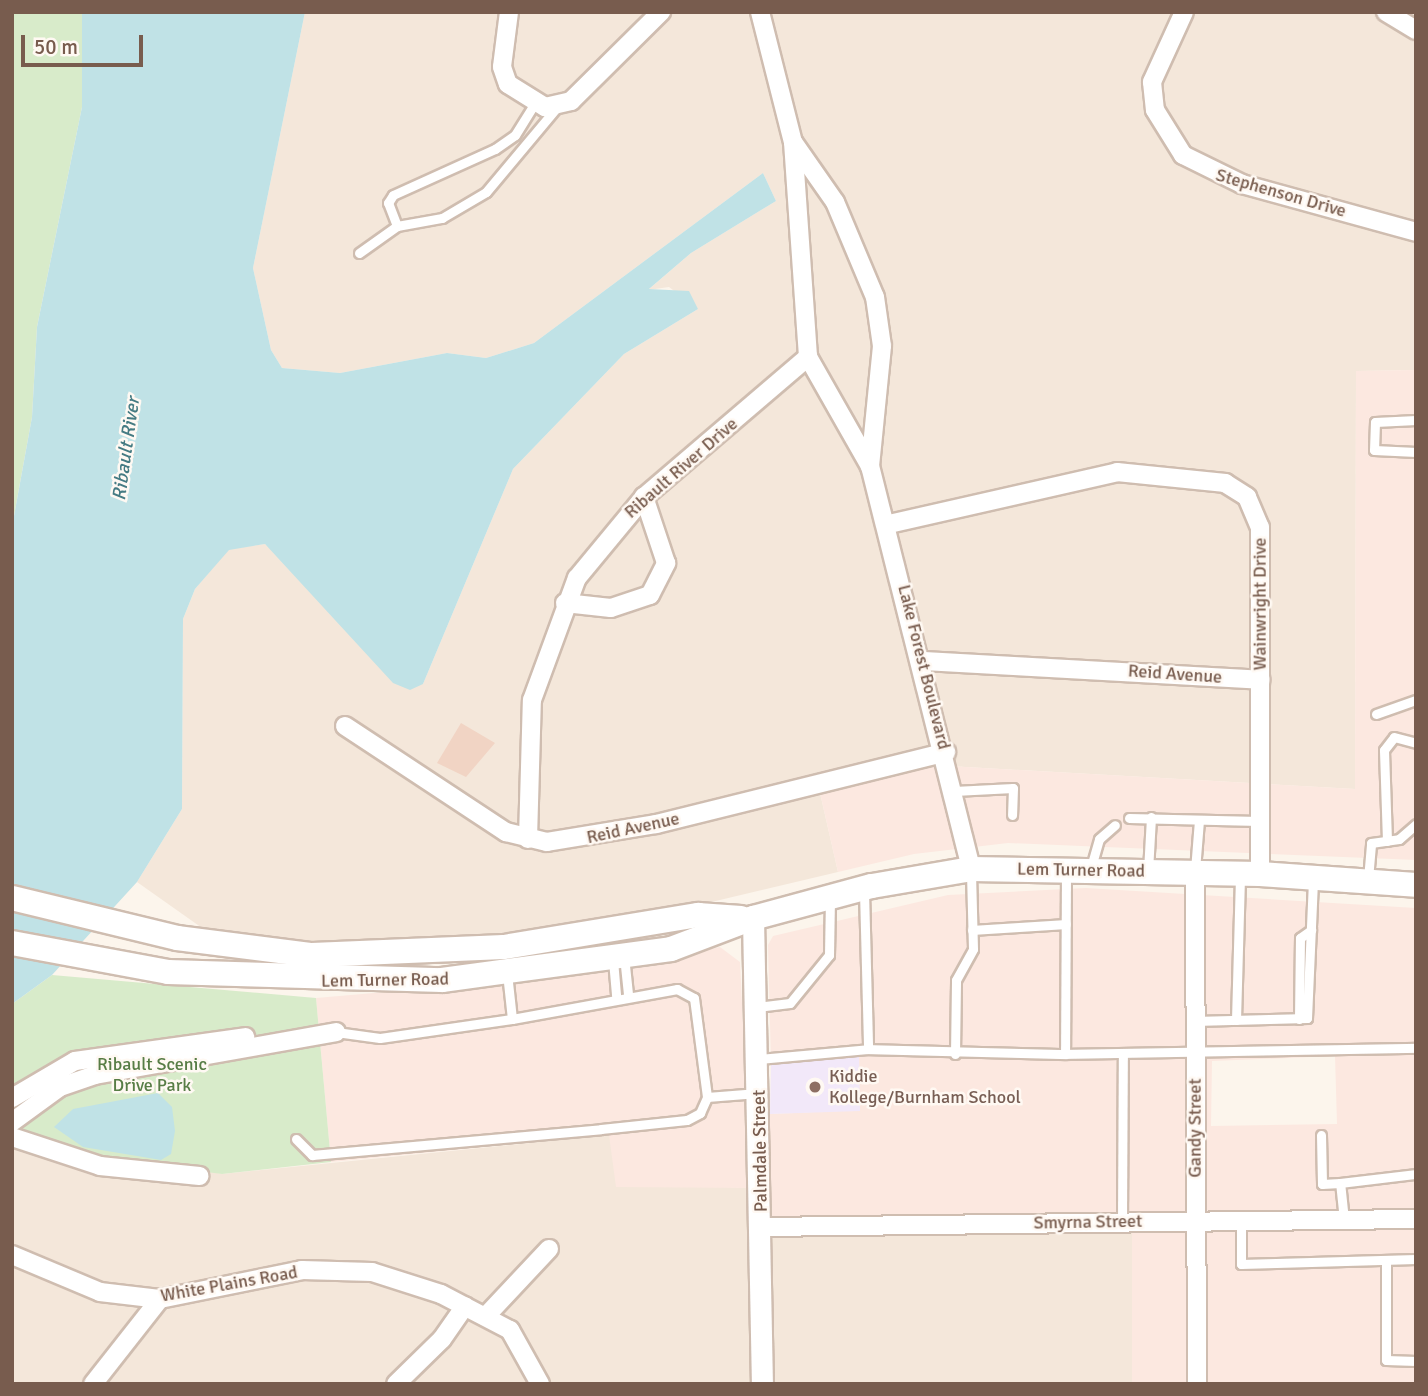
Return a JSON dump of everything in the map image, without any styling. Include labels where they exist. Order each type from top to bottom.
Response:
[{"type":"main road","name":"Lem Turner Road","points":[[12,943],[168,972],[314,981],[506,973],[671,949],[752,918],[830,897],[864,888],[971,869],[1078,868],[1195,872],[1416,885]]},
{"type":"main road","name":"Lem Turner Road","points":[[12,898],[177,938],[312,955],[504,947],[698,915],[752,918]]},
{"type":"street","points":[[509,12],[502,67],[508,84],[534,105],[558,107],[660,12]]},
{"type":"street","name":"Lake Forest Boulevard","points":[[760,12],[793,142],[808,357],[870,466],[889,524],[946,752],[971,869]]},
{"type":"street","name":"Stephenson Drive","points":[[1184,12],[1152,82],[1155,110],[1183,155],[1242,184],[1416,232]]},
{"type":"street","points":[[1386,12],[1416,30]]},
{"type":"street","name":"Lake Forest Boulevard","points":[[793,142],[835,202],[875,298],[882,346],[870,466]]},
{"type":"street","name":"Ribault River Drive","points":[[528,839],[532,700],[565,603],[593,554],[644,497],[808,357]]},
{"type":"street","name":"Wainwright Drive","points":[[889,524],[1117,472],[1225,482],[1247,497],[1260,527],[1259,821],[1250,874]]},
{"type":"street","points":[[565,603],[611,608],[650,596],[666,563],[644,497]]},
{"type":"street","name":"Reid Avenue","points":[[923,661],[1260,680]]},
{"type":"street","name":"Reid Avenue","points":[[345,726],[483,819],[528,839],[576,841],[656,824],[946,752]]},
{"type":"street","name":"Gandy Street","points":[[1195,872],[1198,1384]]},
{"type":"street","name":"Palmdale Street","points":[[752,918],[759,1059],[762,1384]]},
{"type":"street","points":[[12,1098],[75,1061],[299,1030],[336,1032]]},
{"type":"street","points":[[12,1122],[60,1087],[95,1075],[336,1032]]},
{"type":"street","points":[[12,1137],[100,1166],[200,1176]]},
{"type":"street","name":"Smyrna Street","points":[[761,1227],[1416,1219]]},
{"type":"street","points":[[486,1316],[549,1249]]},
{"type":"street","name":"White Plains Road","points":[[12,1255],[100,1292],[160,1299],[257,1277],[344,1269],[406,1281],[465,1306],[510,1330],[540,1384]]},
{"type":"street","points":[[93,1384],[160,1299]]},
{"type":"street","points":[[396,1384],[442,1339],[465,1306]]},
{"type":"lane","points":[[397,226],[388,203],[393,195],[495,149],[515,135],[534,105]]},
{"type":"lane","points":[[359,253],[397,226],[442,218],[486,192],[558,107]]},
{"type":"lane","points":[[1416,420],[1375,422],[1374,450],[1416,452]]},
{"type":"lane","points":[[1376,714],[1416,700]]},
{"type":"lane","points":[[1387,841],[1384,750],[1394,737],[1416,743]]},
{"type":"lane","points":[[954,791],[1013,788],[1012,815]]},
{"type":"lane","points":[[1148,871],[1151,817]]},
{"type":"lane","points":[[1129,818],[1259,821]]},
{"type":"lane","points":[[1195,872],[1199,820]]},
{"type":"lane","points":[[1368,881],[1371,843],[1409,834],[1416,824]]},
{"type":"lane","points":[[1065,1054],[1066,924],[1078,868],[1099,839],[1115,825]]},
{"type":"lane","points":[[955,1054],[956,979],[970,956],[971,869]]},
{"type":"lane","points":[[1236,1020],[1250,874]]},
{"type":"lane","points":[[1194,1021],[1307,1018],[1313,877]]},
{"type":"lane","points":[[864,888],[868,1049]]},
{"type":"lane","points":[[757,1007],[790,1003],[829,955],[830,897]]},
{"type":"lane","points":[[972,930],[1066,924]]},
{"type":"lane","points":[[504,947],[512,1019]]},
{"type":"lane","points":[[619,957],[628,995]]},
{"type":"lane","points":[[616,997],[619,957]]},
{"type":"lane","points":[[296,1139],[312,1155],[601,1129],[687,1120],[700,1113],[706,1097],[694,998],[677,989],[616,997],[512,1019],[380,1038],[336,1032]]},
{"type":"lane","points":[[759,1059],[868,1049],[955,1054],[1123,1056],[1416,1048]]},
{"type":"lane","points":[[1122,1221],[1123,1056]]},
{"type":"lane","points":[[706,1097],[759,1093]]},
{"type":"lane","points":[[1321,1135],[1322,1184],[1416,1174]]},
{"type":"lane","points":[[1340,1183],[1344,1220]]},
{"type":"lane","points":[[1241,1222],[1241,1265],[1416,1259]]},
{"type":"lane","points":[[1387,1260],[1387,1360],[1416,1361]]},
{"type":"shaded area","points":[[305,12],[1416,12],[1416,370],[1356,371],[1355,789],[931,765],[820,793],[838,872],[619,924],[371,948],[212,935],[137,882],[182,809],[183,619],[195,589],[229,549],[265,544],[423,684],[513,469],[624,354],[698,309],[669,287],[648,290],[691,253],[776,201],[763,173],[534,343],[486,358],[447,353],[340,373],[282,368],[271,350],[253,268]]},
{"type":"shaded area","points":[[1416,370],[1416,860],[1008,843],[914,854],[838,872],[820,793],[931,765],[1355,789],[1356,371]]},
{"type":"shaded area","points":[[1086,888],[1416,908],[1416,1384],[1132,1384],[1132,1214],[769,1217],[770,1114],[860,1110],[858,1054],[771,1063],[768,945],[773,936],[948,895]],"holes":[[[1335,1056],[1337,1124],[1211,1126],[1212,1061]]]},
{"type":"shaded area","points":[[720,947],[740,962],[751,1188],[616,1187],[609,1135],[331,1162],[316,998],[593,974]]},
{"type":"shaded area","name":"Kiddie Kollege/Burnham School","points":[[859,1054],[860,1111],[770,1114],[771,1063]]},
{"type":"shaded area","points":[[12,1124],[222,1174],[609,1135],[725,1187],[751,1188],[751,1384],[12,1384]]},
{"type":"shaded area","points":[[1132,1214],[1132,1384],[771,1384],[769,1217]]},
{"type":"green space","points":[[12,12],[82,12],[82,107],[37,327],[32,417],[12,527]]},
{"type":"green space","name":"Ribault Scenic Drive Park","points":[[52,975],[316,998],[331,1162],[222,1174],[82,1156],[26,1136],[12,1124],[12,1004]]},
{"type":"water","name":"Ribault River","points":[[82,12],[305,12],[253,268],[271,350],[282,368],[340,373],[447,353],[486,358],[534,343],[763,173],[776,201],[691,253],[649,289],[689,291],[698,309],[624,354],[513,469],[423,684],[410,690],[393,683],[265,544],[229,550],[195,589],[183,619],[182,809],[137,882],[52,975],[12,1004],[12,527],[32,417],[37,327],[82,107]]},
{"type":"water","points":[[158,1093],[172,1107],[175,1131],[171,1154],[161,1160],[83,1147],[54,1127],[73,1109]]},
{"type":"building","points":[[461,723],[495,743],[466,777],[437,763]]},
{"type":"place","name":"Kiddie Kollege/Burnham School","points":[[815,1087]]}]
